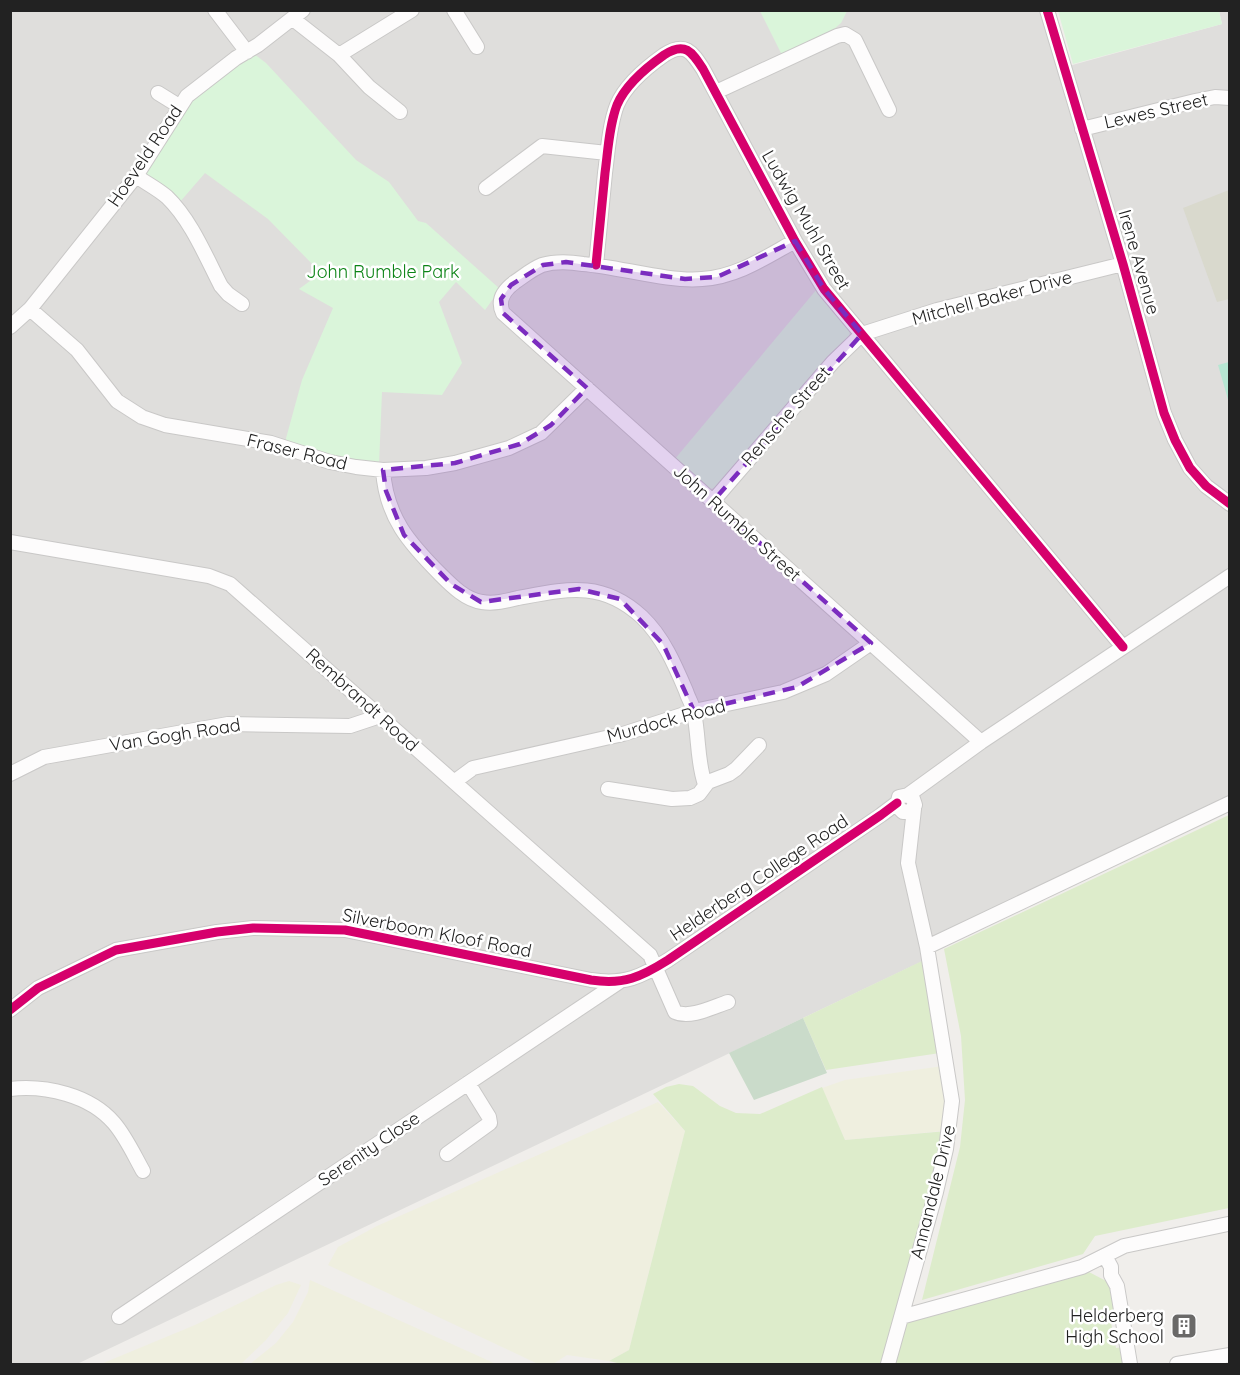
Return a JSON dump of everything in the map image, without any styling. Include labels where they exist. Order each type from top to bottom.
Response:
[{"type":"street","points":[[215,10],[248,52]]},
{"type":"street","points":[[339,55],[412,10]]},
{"type":"street","points":[[454,10],[477,47]]},
{"type":"street","name":"Irene Avenue","points":[[1047,10],[1123,264],[1164,413],[1190,468],[1206,486],[1230,504]]},
{"type":"street","points":[[298,15],[369,87],[400,112]]},
{"type":"street","name":"Hoeveld Road","points":[[10,327],[30,309],[136,176],[179,106],[194,89],[298,15]]},
{"type":"street","points":[[716,92],[845,34],[855,40],[889,110]]},
{"type":"street","name":"Ludwig Muhl Street","points":[[596,265],[607,153],[614,114],[621,97],[643,73],[666,54],[680,48],[690,51],[716,92],[795,241],[824,289],[1123,647]]},
{"type":"street","points":[[158,93],[179,106]]},
{"type":"street","name":"Lewes Street","points":[[1082,129],[1195,101],[1230,98]]},
{"type":"street","points":[[486,188],[542,146],[607,153]]},
{"type":"street","points":[[136,176],[165,195],[172,203],[191,230],[221,286],[242,304]]},
{"type":"street","points":[[596,265],[685,279],[701,279],[733,273],[795,241]]},
{"type":"street","name":"John Rumble Street","points":[[596,265],[566,262],[543,265],[510,285],[501,299],[503,313],[981,742]]},
{"type":"street","name":"Mitchell Baker Drive","points":[[862,334],[937,310],[1123,264]]},
{"type":"street","name":"Fraser Road","points":[[30,309],[76,350],[117,401],[142,417],[165,425],[271,443],[330,462],[383,470],[412,470],[455,463],[520,444],[551,425],[587,388]]},
{"type":"street","name":"Rensche Street","points":[[713,501],[833,362],[862,334]]},
{"type":"street","points":[[383,470],[386,491],[393,513],[404,535],[451,584],[468,597],[481,602],[498,602],[579,589],[620,599],[642,617],[672,659],[694,711],[701,772],[705,784]]},
{"type":"street","name":"Rembrandt Road","points":[[10,542],[210,576],[225,581],[650,955],[673,1009],[677,1013],[690,1013],[728,1002]]},
{"type":"street","name":"Helderberg College Road","points":[[656,968],[881,815],[906,805],[934,776],[981,742],[1230,576]]},
{"type":"street","name":"Murdock Road","points":[[454,782],[473,768],[623,734],[694,711],[797,687],[840,665],[871,643]]},
{"type":"street","name":"Van Gogh Road","points":[[10,774],[44,757],[228,724],[351,726],[374,718],[378,714]]},
{"type":"street","points":[[608,789],[682,799],[699,794],[705,784],[729,774],[759,745]]},
{"type":"street","points":[[701,760],[712,768],[718,777]]},
{"type":"street","points":[[927,947],[1230,803]]},
{"type":"street","name":"Annandale Drive","points":[[888,1365],[941,1170],[952,1101],[927,947],[908,863],[910,831],[906,805]]},
{"type":"street","name":"Silverboom Kloof Road","points":[[10,1010],[38,988],[116,950],[216,932],[253,928],[345,930],[591,981],[619,982],[637,978],[656,968]]},
{"type":"street","name":"Serenity Close","points":[[118,1317],[619,982]]},
{"type":"street","points":[[447,1154],[490,1123],[489,1117],[468,1083]]},
{"type":"street","points":[[10,1089],[50,1090],[92,1105],[112,1120],[120,1130],[143,1171]]},
{"type":"street","points":[[901,1317],[1082,1267],[1124,1246],[1228,1224]]},
{"type":"street","points":[[1105,1256],[1117,1286],[1130,1365]]},
{"type":"street","points":[[1090,1263],[1105,1274],[1112,1275]]},
{"type":"street","points":[[1177,1365],[1230,1355]]},
{"type":"highlighted area","points":[[795,241],[824,289],[862,334],[713,501],[871,643],[797,687],[694,711],[663,644],[620,599],[579,589],[481,602],[451,584],[404,535],[386,491],[383,470],[455,463],[520,444],[551,425],[587,388],[503,313],[501,299],[511,285],[543,265],[566,262],[685,279],[717,277]]},
{"type":"shaded area","points":[[10,11],[1048,11],[1065,67],[1222,24],[1219,11],[1229,11],[1229,802],[927,947],[929,958],[77,1364],[11,1364]]},
{"type":"shaded area","points":[[1229,190],[1229,299],[1217,302],[1183,208]]},
{"type":"green space","points":[[760,11],[847,11],[841,23],[834,29],[782,55]]},
{"type":"green space","points":[[1058,11],[1219,11],[1222,24],[1073,64]]},
{"type":"green space","name":"John Rumble Park","points":[[254,54],[266,63],[356,160],[389,182],[418,221],[426,223],[500,289],[485,310],[456,282],[439,302],[462,363],[442,395],[382,392],[379,465],[335,458],[285,442],[302,380],[333,308],[299,289],[321,273],[268,219],[205,173],[179,203],[145,173],[183,108],[208,83]]},
{"type":"green space","points":[[817,289],[850,330],[849,338],[716,488],[709,489],[674,460]]},
{"type":"green space","points":[[1230,362],[1229,403],[1218,365]]},
{"type":"green space","points":[[1229,815],[1229,1208],[1095,1236],[1083,1254],[922,1300],[960,1147],[965,1100],[961,1036],[944,949]]},
{"type":"green space","points":[[922,961],[940,1053],[826,1070],[803,1018]]},
{"type":"green space","points":[[803,1018],[827,1073],[754,1100],[729,1053]]},
{"type":"green space","points":[[943,1066],[946,1098],[943,1131],[845,1140],[822,1088],[845,1080]]},
{"type":"green space","points":[[679,1084],[693,1086],[720,1106],[736,1113],[760,1114],[822,1087],[845,1140],[947,1131],[887,1364],[621,1364],[609,1361],[629,1350],[685,1131],[653,1094],[666,1087]]},
{"type":"green space","points":[[658,1102],[685,1131],[629,1350],[609,1361],[567,1355],[553,1364],[538,1364],[328,1265],[338,1247],[377,1226]]},
{"type":"green space","points":[[1087,1271],[1110,1283],[1116,1311],[1109,1312],[1116,1348],[1123,1347],[1125,1364],[895,1364],[907,1320]]},
{"type":"green space","points":[[310,1280],[496,1364],[250,1364],[276,1343],[293,1322],[308,1292]]},
{"type":"green space","points":[[289,1281],[301,1285],[288,1313],[266,1340],[241,1364],[101,1364],[195,1325],[276,1285]]},
{"type":"cycle path","points":[[1047,10],[1123,264],[1164,413],[1190,468],[1206,486],[1230,504]]},
{"type":"cycle path","points":[[596,265],[609,139],[617,105],[631,84],[657,60],[671,51],[687,50],[703,69],[795,241],[824,289],[1123,647]]},
{"type":"cycle path","points":[[10,1010],[38,988],[116,950],[253,928],[345,930],[591,980],[613,981],[632,978],[668,960],[897,803]]},
{"type":"place","name":"Helderberg High School","points":[[1184,1326]]}]
